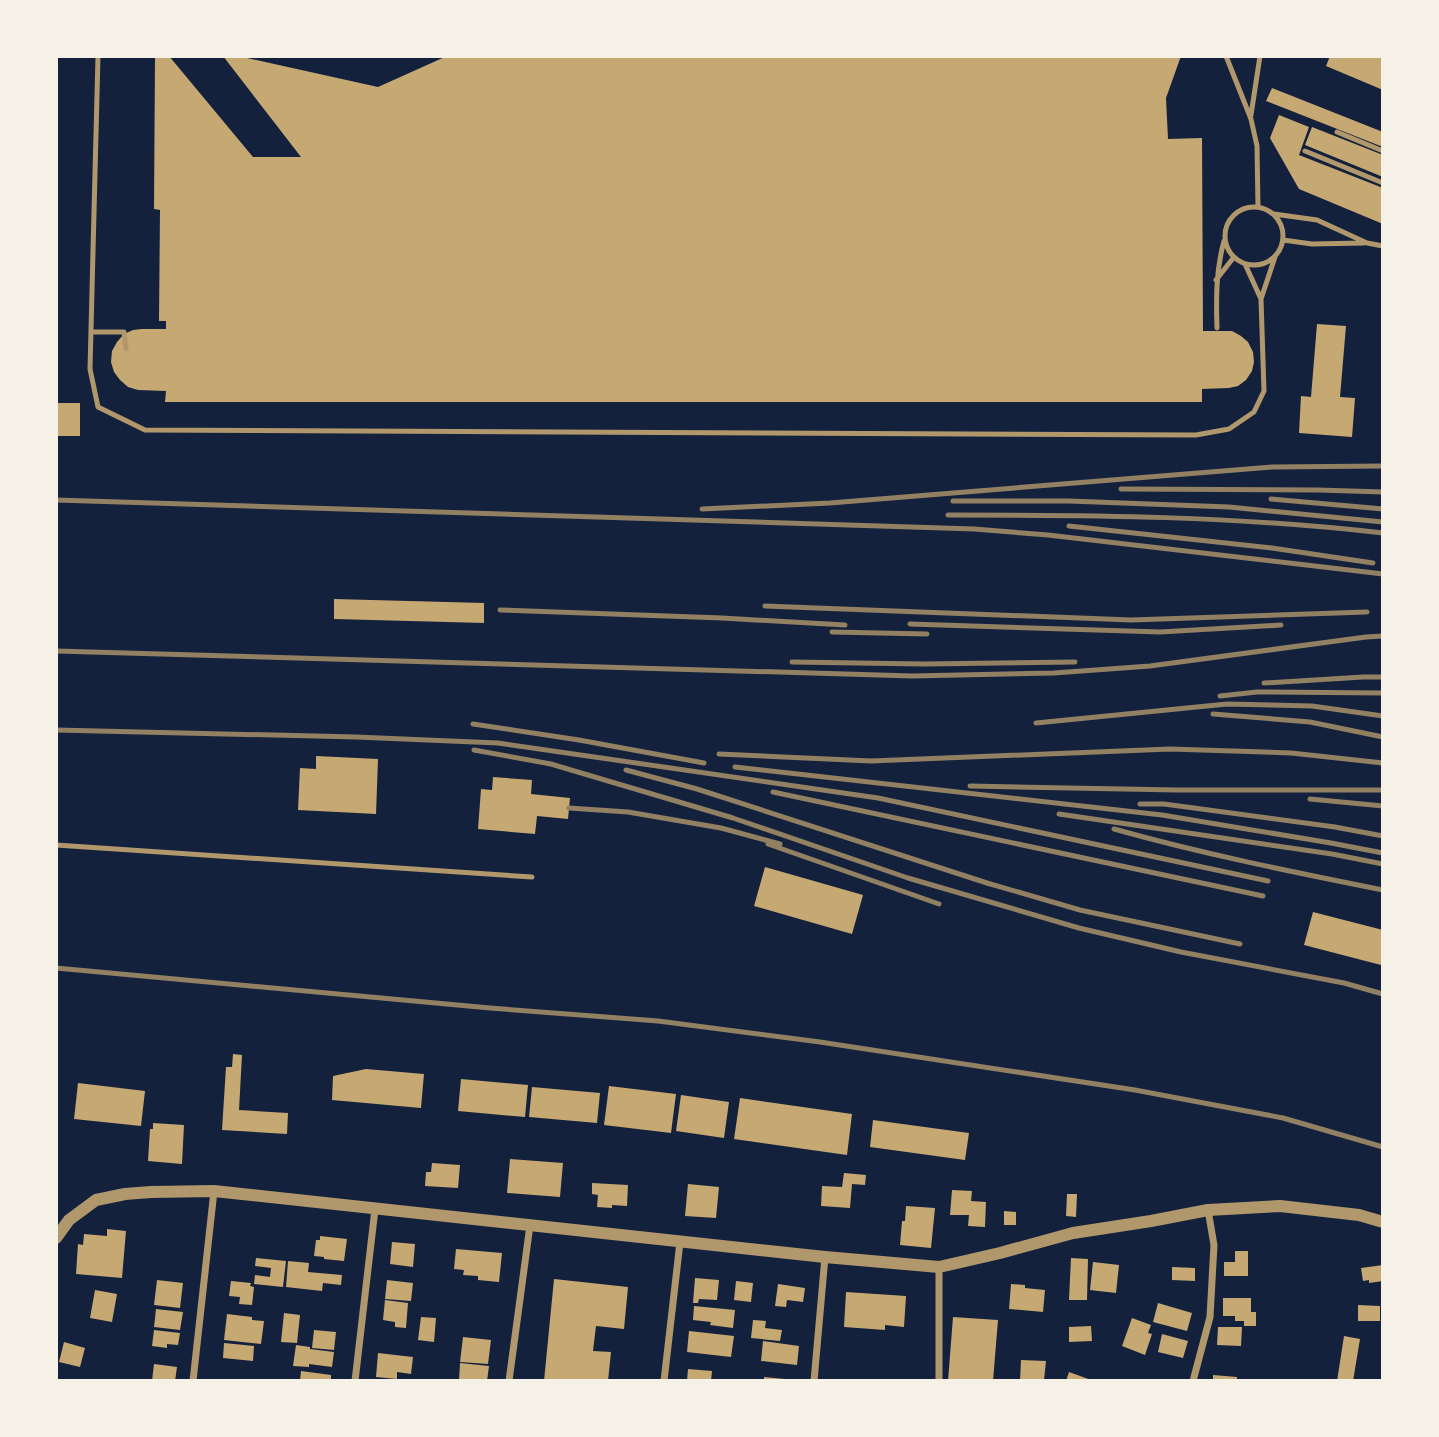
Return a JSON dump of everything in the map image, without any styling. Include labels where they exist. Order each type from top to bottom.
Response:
[{"type":"street","points":[[193,1381],[214,1191]]},
{"type":"street","points":[[56,1238],[69,1220],[96,1199],[151,1192],[214,1191],[825,1258],[939,1267],[1073,1233],[1208,1210],[1280,1206],[1359,1215],[1383,1222]]},
{"type":"street","points":[[355,1381],[375,1209]]},
{"type":"street","points":[[1193,1381],[1210,1317],[1214,1245],[1208,1210]]},
{"type":"street","points":[[509,1381],[530,1225]]},
{"type":"street","points":[[664,1381],[680,1242]]},
{"type":"street","points":[[814,1381],[825,1258]]},
{"type":"street","points":[[939,1267],[939,1381]]},
{"type":"lane","points":[[98,56],[90,369],[97,407],[145,430],[1196,435],[1229,429],[1254,412],[1264,391],[1261,299],[1283,240],[1282,227],[1267,210],[1248,208],[1233,216],[1229,222],[1218,261],[1217,328]]},
{"type":"lane","points":[[1226,56],[1251,118],[1257,146],[1258,207]]},
{"type":"lane","points":[[1251,118],[1260,56]]},
{"type":"lane","points":[[1337,132],[1383,151]]},
{"type":"lane","points":[[1305,150],[1383,183]]},
{"type":"lane","points":[[1273,215],[1317,220],[1367,243]]},
{"type":"lane","points":[[1225,234],[1228,249],[1245,264],[1261,265],[1275,257]]},
{"type":"lane","points":[[1283,240],[1312,244],[1367,243],[1383,246]]},
{"type":"lane","points":[[1216,280],[1234,257]]},
{"type":"lane","points":[[1245,264],[1261,299]]},
{"type":"lane","points":[[91,332],[124,332],[126,349]]},
{"type":"lane","points":[[56,845],[531,877]]},
{"type":"building","points":[[155,56],[169,56],[253,157],[301,157],[223,56],[238,56],[378,87],[447,56],[1181,56],[1166,98],[1168,139],[1202,138],[1203,331],[1232,331],[1241,336],[1253,352],[1252,371],[1238,386],[1202,389],[1202,402],[165,402],[166,391],[128,387],[114,372],[111,362],[112,351],[124,334],[133,330],[166,329],[166,321],[159,321],[160,210],[154,209]]},
{"type":"building","points":[[1330,56],[1383,56],[1383,90],[1326,66]]},
{"type":"building","points":[[1272,88],[1383,132],[1383,147],[1266,101]]},
{"type":"building","points":[[1279,115],[1309,127],[1299,155],[1383,188],[1383,224],[1299,189],[1270,138]]},
{"type":"building","points":[[1312,127],[1383,155],[1383,177],[1305,145]]},
{"type":"building","points":[[1317,324],[1346,326],[1340,397],[1355,398],[1352,437],[1299,433],[1301,396],[1311,397]]},
{"type":"building","points":[[56,403],[80,403],[80,436],[56,436]]},
{"type":"building","points":[[334,599],[484,603],[484,623],[334,619]]},
{"type":"building","points":[[316,756],[378,759],[376,814],[298,810],[300,768],[316,769]]},
{"type":"building","points":[[493,777],[532,780],[531,794],[570,798],[568,819],[537,816],[535,834],[478,829],[481,789],[492,790]]},
{"type":"building","points":[[765,867],[863,895],[852,934],[754,906]]},
{"type":"building","points":[[1313,912],[1383,930],[1381,965],[1304,945]]},
{"type":"building","points":[[233,1054],[242,1055],[239,1110],[288,1113],[287,1134],[222,1130],[226,1067],[232,1067]]},
{"type":"building","points":[[366,1069],[424,1074],[421,1108],[332,1100],[333,1076]]},
{"type":"building","points":[[461,1079],[528,1085],[525,1117],[458,1111]]},
{"type":"building","points":[[78,1083],[145,1091],[141,1126],[74,1119]]},
{"type":"building","points":[[609,1086],[676,1094],[671,1133],[604,1125]]},
{"type":"building","points":[[532,1087],[600,1093],[597,1123],[529,1117]]},
{"type":"building","points":[[681,1095],[729,1102],[724,1138],[676,1131]]},
{"type":"building","points":[[740,1098],[852,1114],[847,1155],[734,1139]]},
{"type":"building","points":[[873,1120],[969,1133],[965,1160],[870,1147]]},
{"type":"building","points":[[153,1123],[184,1125],[182,1164],[148,1161],[150,1129],[153,1129]]},
{"type":"building","points":[[510,1159],[563,1163],[560,1197],[507,1193]]},
{"type":"building","points":[[432,1163],[460,1165],[458,1188],[425,1186],[426,1172],[431,1172]]},
{"type":"building","points":[[844,1173],[866,1175],[865,1185],[852,1184],[850,1208],[821,1206],[822,1186],[842,1187]]},
{"type":"building","points":[[592,1183],[628,1185],[627,1206],[597,1207],[598,1195],[592,1194]]},
{"type":"building","points":[[688,1184],[719,1187],[716,1218],[685,1216]]},
{"type":"building","points":[[952,1190],[972,1191],[971,1201],[986,1202],[985,1227],[968,1226],[969,1215],[950,1215]]},
{"type":"building","points":[[1067,1194],[1077,1194],[1076,1217],[1066,1216]]},
{"type":"building","points":[[906,1206],[935,1208],[931,1248],[900,1245]]},
{"type":"building","points":[[1004,1211],[1016,1212],[1016,1225],[1004,1225]]},
{"type":"building","points":[[107,1229],[126,1231],[122,1278],[76,1274],[78,1244],[83,1245],[84,1234],[107,1236]]},
{"type":"building","points":[[320,1236],[347,1239],[344,1261],[314,1256],[316,1240],[320,1240]]},
{"type":"building","points":[[392,1242],[415,1244],[413,1267],[390,1264]]},
{"type":"building","points":[[456,1249],[502,1253],[499,1282],[478,1280],[478,1276],[463,1275],[464,1270],[454,1269]]},
{"type":"building","points":[[1235,1251],[1248,1251],[1248,1276],[1224,1276],[1224,1262],[1235,1262]]},
{"type":"building","points":[[256,1258],[286,1261],[283,1287],[254,1284],[255,1275],[270,1277],[271,1268],[255,1266]]},
{"type":"building","points":[[1071,1258],[1088,1259],[1087,1300],[1069,1300]]},
{"type":"building","points":[[288,1261],[309,1263],[308,1272],[342,1275],[341,1285],[323,1283],[322,1291],[286,1287]]},
{"type":"building","points":[[1093,1262],[1119,1265],[1116,1293],[1090,1290]]},
{"type":"building","points":[[1383,1265],[1383,1281],[1363,1281],[1361,1268]]},
{"type":"building","points":[[1172,1267],[1195,1268],[1195,1281],[1172,1280]]},
{"type":"building","points":[[695,1278],[719,1280],[717,1300],[699,1299],[698,1303],[693,1303]]},
{"type":"building","points":[[554,1279],[628,1287],[624,1329],[596,1326],[593,1351],[611,1352],[608,1381],[544,1381]]},
{"type":"building","points":[[157,1280],[183,1283],[180,1308],[154,1305]]},
{"type":"building","points":[[387,1280],[413,1283],[411,1301],[385,1299]]},
{"type":"building","points":[[231,1281],[251,1283],[250,1286],[254,1287],[252,1305],[239,1304],[240,1297],[229,1296]]},
{"type":"building","points":[[736,1281],[753,1283],[751,1302],[734,1300]]},
{"type":"building","points":[[778,1284],[805,1288],[803,1302],[787,1300],[786,1307],[775,1306]]},
{"type":"building","points":[[1011,1284],[1045,1290],[1043,1312],[1009,1309]]},
{"type":"building","points":[[95,1290],[117,1294],[112,1322],[90,1318]]},
{"type":"building","points":[[846,1292],[906,1296],[904,1327],[885,1325],[885,1330],[844,1327]]},
{"type":"building","points":[[1223,1298],[1251,1298],[1251,1312],[1256,1312],[1256,1326],[1244,1326],[1244,1321],[1235,1321],[1235,1316],[1223,1316]]},
{"type":"building","points":[[385,1300],[408,1303],[406,1328],[395,1327],[395,1322],[383,1320]]},
{"type":"building","points":[[1158,1303],[1192,1313],[1187,1331],[1153,1322]]},
{"type":"building","points":[[1358,1305],[1380,1306],[1380,1321],[1358,1321]]},
{"type":"building","points":[[694,1306],[735,1310],[733,1328],[693,1320]]},
{"type":"building","points":[[156,1309],[183,1312],[180,1330],[154,1327]]},
{"type":"building","points":[[284,1313],[300,1315],[297,1343],[281,1342]]},
{"type":"building","points":[[227,1314],[264,1321],[261,1344],[224,1340]]},
{"type":"building","points":[[421,1317],[436,1318],[434,1342],[418,1340]]},
{"type":"building","points":[[953,1317],[998,1320],[993,1381],[948,1381]]},
{"type":"building","points":[[1132,1318],[1151,1325],[1148,1333],[1152,1334],[1145,1355],[1122,1346]]},
{"type":"building","points":[[753,1320],[766,1321],[765,1328],[782,1330],[780,1341],[751,1338]]},
{"type":"building","points":[[1091,1326],[1092,1341],[1069,1342],[1069,1327]]},
{"type":"building","points":[[1218,1327],[1242,1327],[1241,1346],[1217,1345]]},
{"type":"building","points":[[154,1330],[180,1333],[178,1345],[167,1344],[167,1348],[152,1346]]},
{"type":"building","points":[[314,1330],[336,1332],[334,1350],[312,1348]]},
{"type":"building","points":[[689,1331],[734,1336],[731,1357],[687,1352]]},
{"type":"building","points":[[1162,1334],[1188,1341],[1183,1358],[1158,1352]]},
{"type":"building","points":[[1344,1336],[1360,1339],[1353,1381],[1337,1381]]},
{"type":"building","points":[[463,1337],[491,1340],[488,1364],[460,1362]]},
{"type":"building","points":[[763,1341],[799,1346],[797,1365],[761,1361]]},
{"type":"building","points":[[64,1342],[85,1348],[80,1367],[59,1362]]},
{"type":"building","points":[[224,1343],[254,1346],[253,1361],[223,1358]]},
{"type":"building","points":[[296,1345],[334,1352],[332,1367],[309,1364],[309,1367],[293,1366]]},
{"type":"building","points":[[378,1353],[413,1357],[411,1374],[397,1372],[397,1379],[376,1377]]},
{"type":"building","points":[[1021,1360],[1046,1361],[1044,1380],[1020,1381]]},
{"type":"building","points":[[460,1363],[489,1366],[487,1381],[459,1381]]},
{"type":"building","points":[[154,1364],[177,1367],[175,1381],[152,1381]]},
{"type":"building","points":[[688,1369],[712,1371],[711,1381],[687,1381]]},
{"type":"building","points":[[301,1371],[331,1375],[331,1381],[300,1381]]},
{"type":"building","points":[[1069,1372],[1094,1381],[1066,1381]]},
{"type":"building","points":[[1213,1375],[1237,1377],[1237,1381],[1213,1381]]},
{"type":"building","points":[[764,1377],[785,1379],[785,1381],[764,1381]]},
{"type":"railway","points":[[702,509],[830,503],[1272,467],[1383,466]]},
{"type":"railway","points":[[1121,489],[1383,492]]},
{"type":"railway","points":[[1271,499],[1383,509]]},
{"type":"railway","points":[[56,500],[974,529],[1048,535],[1383,574]]},
{"type":"railway","points":[[953,501],[1069,501],[1229,507],[1383,522]]},
{"type":"railway","points":[[948,515],[1220,520],[1383,533]]},
{"type":"railway","points":[[1069,526],[1272,548],[1373,563]]},
{"type":"railway","points":[[765,606],[1131,620],[1367,612]]},
{"type":"railway","points":[[500,610],[845,625]]},
{"type":"railway","points":[[910,624],[1160,632],[1281,625]]},
{"type":"railway","points":[[832,632],[927,634]]},
{"type":"railway","points":[[56,651],[912,676],[1054,673],[1150,666],[1383,636]]},
{"type":"railway","points":[[792,662],[1075,662]]},
{"type":"railway","points":[[1264,683],[1383,677]]},
{"type":"railway","points":[[1220,696],[1257,692],[1383,693]]},
{"type":"railway","points":[[1036,723],[1227,704],[1312,706],[1383,716]]},
{"type":"railway","points":[[1213,714],[1310,722],[1383,737]]},
{"type":"railway","points":[[473,724],[704,763]]},
{"type":"railway","points":[[56,730],[498,743],[878,798],[1268,881]]},
{"type":"railway","points":[[719,754],[871,761],[1170,749],[1291,753],[1383,763]]},
{"type":"railway","points":[[474,750],[551,764],[733,818],[908,878],[1079,928],[1181,952],[1344,983],[1383,994]]},
{"type":"railway","points":[[735,767],[1162,815],[1383,853]]},
{"type":"railway","points":[[626,770],[697,789],[987,883],[1080,910],[1240,944]]},
{"type":"railway","points":[[970,786],[1383,790]]},
{"type":"railway","points":[[773,792],[1263,896]]},
{"type":"railway","points":[[1310,799],[1383,806]]},
{"type":"railway","points":[[1140,804],[1164,804],[1383,836]]},
{"type":"railway","points":[[569,808],[628,812],[721,828],[780,844]]},
{"type":"railway","points":[[1059,814],[1332,854],[1383,864]]},
{"type":"railway","points":[[1114,829],[1214,855],[1383,890]]},
{"type":"railway","points":[[768,844],[939,904]]},
{"type":"railway","points":[[56,968],[658,1021],[820,1042],[1135,1090],[1283,1118],[1383,1147]]}]
